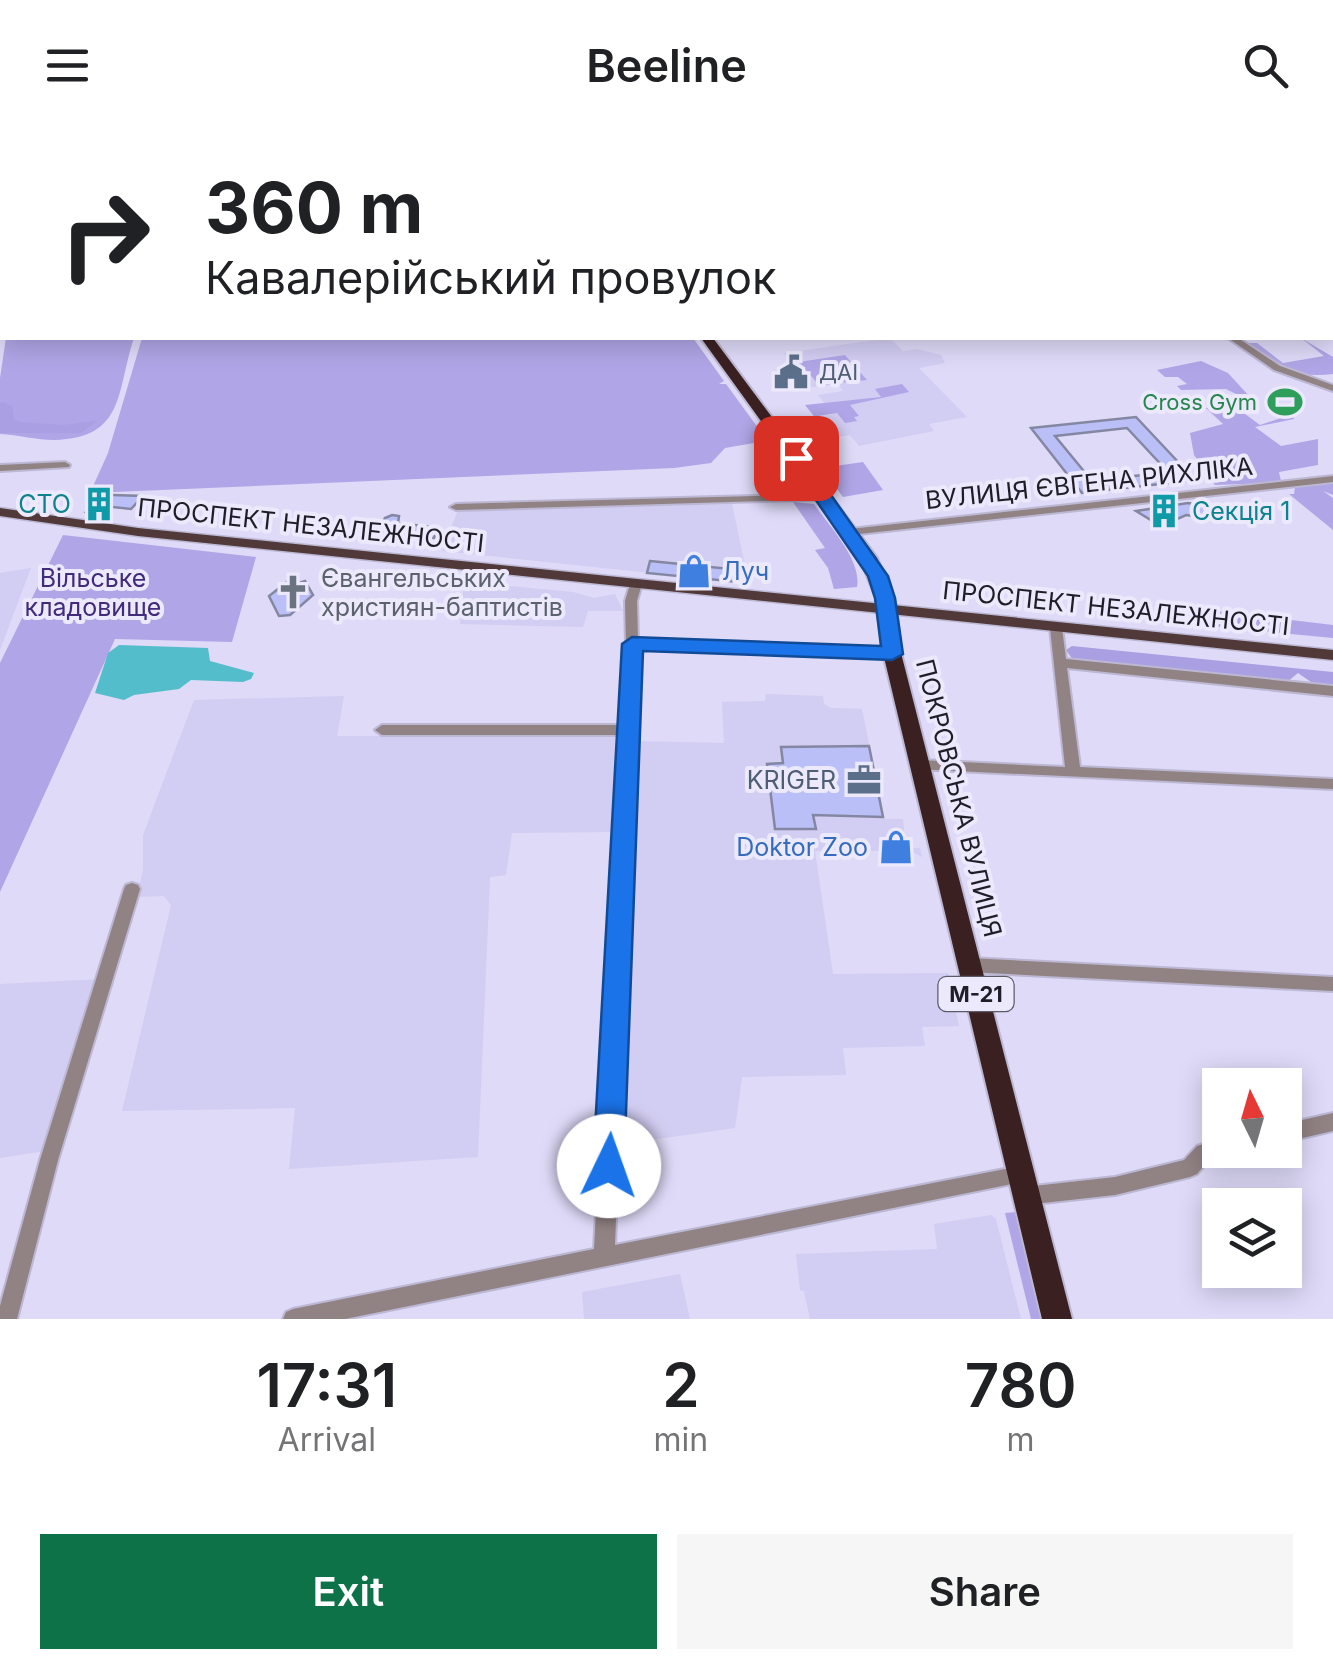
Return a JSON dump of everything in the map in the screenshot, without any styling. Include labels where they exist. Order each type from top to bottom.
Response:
[{"type":"highway","name":"ПОКРОВСЬКА ВУЛИЦЯ","points":[[708,340],[878,576],[892,654],[1056,1319]]},
{"type":"main road","name":"ПРОСПЕКТ НЕЗАЛЕЖНОСТІ","points":[[0,512],[138,532],[1333,655]]},
{"type":"street","points":[[1235,340],[1277,368],[1333,388]]},
{"type":"street","points":[[0,468],[65,465]]},
{"type":"street","name":"ВУЛИЦЯ ЄВГЕНА РИХЛІКА","points":[[850,532],[1333,479]]},
{"type":"street","points":[[456,506],[824,497]]},
{"type":"street","points":[[604,1258],[631,601],[636,584]]},
{"type":"street","points":[[1056,628],[1072,772]]},
{"type":"street","points":[[632,644],[892,654]]},
{"type":"street","points":[[1059,663],[1333,691]]},
{"type":"street","points":[[382,730],[626,730]]},
{"type":"street","points":[[920,765],[1333,784]]},
{"type":"street","points":[[7,1319],[48,1160],[132,889]]},
{"type":"street","points":[[969,965],[1333,984]]},
{"type":"street","points":[[1302,1130],[1333,1122]]},
{"type":"street","points":[[293,1319],[604,1258],[1023,1186],[1114,1186],[1190,1168],[1202,1154]]},
{"type":"shaded area","points":[[892,340],[903,351],[917,349],[941,355],[945,363],[919,368],[967,417],[929,424],[934,431],[859,446],[850,435],[836,437],[819,417],[833,414],[818,395],[843,391],[838,384],[797,389],[779,366],[792,364],[784,353]]},
{"type":"shaded area","points":[[3,402],[12,406],[14,419],[20,422],[63,425],[97,421],[81,433],[0,433]]},
{"type":"shaded area","points":[[732,504],[744,561],[752,579],[738,582],[442,551],[458,510]]},
{"type":"shaded area","points":[[31,568],[26,581],[0,650],[0,573]]},
{"type":"shaded area","points":[[464,582],[573,592],[594,598],[615,594],[623,611],[588,611],[583,627],[460,624]]},
{"type":"shaded area","points":[[119,645],[208,648],[210,661],[254,673],[243,682],[191,680],[179,689],[124,700],[95,693],[108,653]]},
{"type":"shaded area","points":[[1072,646],[1333,672],[1333,688],[1311,682],[1298,673],[1287,682],[1073,660],[1066,650]]},
{"type":"shaded area","points":[[766,694],[823,696],[824,704],[831,708],[862,709],[884,819],[903,819],[905,840],[910,848],[920,848],[922,857],[910,851],[815,851],[833,974],[948,973],[959,1026],[922,1027],[925,1046],[843,1048],[846,1075],[742,1077],[735,1128],[623,1144],[635,741],[724,743],[722,702],[765,701]]},
{"type":"shaded area","points":[[344,696],[337,736],[615,736],[613,832],[512,833],[506,875],[490,877],[478,1157],[289,1169],[295,1108],[122,1111],[171,905],[164,896],[137,897],[143,870],[143,835],[194,700]]},
{"type":"shaded area","points":[[103,979],[51,1150],[0,1158],[0,984]]},
{"type":"shaded area","points":[[991,1215],[996,1219],[1021,1319],[810,1319],[804,1291],[800,1290],[796,1254],[937,1249],[934,1224]]},
{"type":"shaded area","points":[[680,1274],[690,1319],[584,1319],[582,1292]]},
{"type":"green space","points":[[6,340],[133,340],[114,408],[94,431],[77,437],[48,440],[0,434],[0,378]]},
{"type":"green space","points":[[141,340],[694,340],[724,381],[719,384],[726,384],[764,436],[758,439],[766,438],[805,494],[792,498],[760,442],[725,448],[711,463],[674,468],[90,493],[108,453]]},
{"type":"green space","points":[[1304,340],[1333,357],[1333,374],[1307,374],[1286,370],[1247,343],[1257,343],[1283,363],[1324,356]]},
{"type":"green space","points":[[845,355],[867,380],[819,385],[799,362]]},
{"type":"green space","points":[[1201,361],[1228,373],[1250,397],[1223,401],[1215,397],[1224,400],[1240,396],[1226,389],[1181,390],[1177,386],[1187,384],[1157,370]]},
{"type":"green space","points":[[902,384],[909,392],[850,405],[859,416],[854,417],[857,421],[845,423],[837,413],[818,416],[821,425],[805,405],[881,397],[875,389]]},
{"type":"green space","points":[[1230,403],[1260,425],[1293,414],[1294,419],[1255,427],[1281,446],[1318,439],[1318,465],[1279,472],[1281,481],[1273,483],[1215,485],[1194,455],[1190,433],[1223,424],[1206,408]]},
{"type":"green space","points":[[863,462],[883,490],[843,497],[821,468]]},
{"type":"green space","points":[[1333,483],[1333,495],[1323,491],[1333,498],[1333,530],[1289,494],[1294,494],[1295,487]]},
{"type":"green space","points":[[793,502],[814,504],[836,533],[850,555],[857,587],[834,589],[828,568],[815,550],[825,548]]},
{"type":"green space","name":"Вільське кладовище","points":[[63,535],[256,557],[232,642],[115,639],[0,892],[0,663]]},
{"type":"green space","points":[[1184,607],[1333,625],[1333,638],[1158,621],[1154,615],[1189,615]]},
{"type":"green space","points":[[1016,1212],[1042,1319],[1031,1319],[1005,1213]]},
{"type":"building","points":[[1136,417],[1195,480],[1082,493],[1031,428]],"holes":[[[1127,428],[1168,472],[1092,481],[1055,436]]]},
{"type":"building","points":[[99,495],[143,496],[131,509],[104,506],[100,513],[86,512]]},
{"type":"building","points":[[1188,503],[1231,511],[1228,519],[1223,520],[1186,515],[1154,522],[1136,511]]},
{"type":"building","points":[[399,516],[398,523],[439,528],[434,538],[376,533],[385,518]]},
{"type":"building","name":"Луч","points":[[650,561],[741,570],[738,582],[647,573]]},
{"type":"building","name":"Євангельських християн-баптистів","points":[[288,581],[293,585],[305,581],[313,595],[290,615],[279,616],[269,596]]},
{"type":"building","points":[[869,746],[883,817],[813,815],[816,829],[775,829],[767,764],[783,763],[781,747]]},
{"type":"place","name":"ДАІ","points":[[791,372]]},
{"type":"place","name":"Cross Gym","points":[[1285,402]]},
{"type":"place","name":"СТО","points":[[99,504]]},
{"type":"place","name":"Секція 1","points":[[1164,511]]},
{"type":"place","name":"Луч","points":[[694,571]]},
{"type":"place","name":"Євангельських християн-баптистів","points":[[293,592]]},
{"type":"place","name":"KRIGER","points":[[864,780]]},
{"type":"place","name":"Doktor Zoo","points":[[896,847]]},
{"type":"route","points":[[609,1166],[632,644],[892,654],[885,598],[878,576],[796,458]]}]
